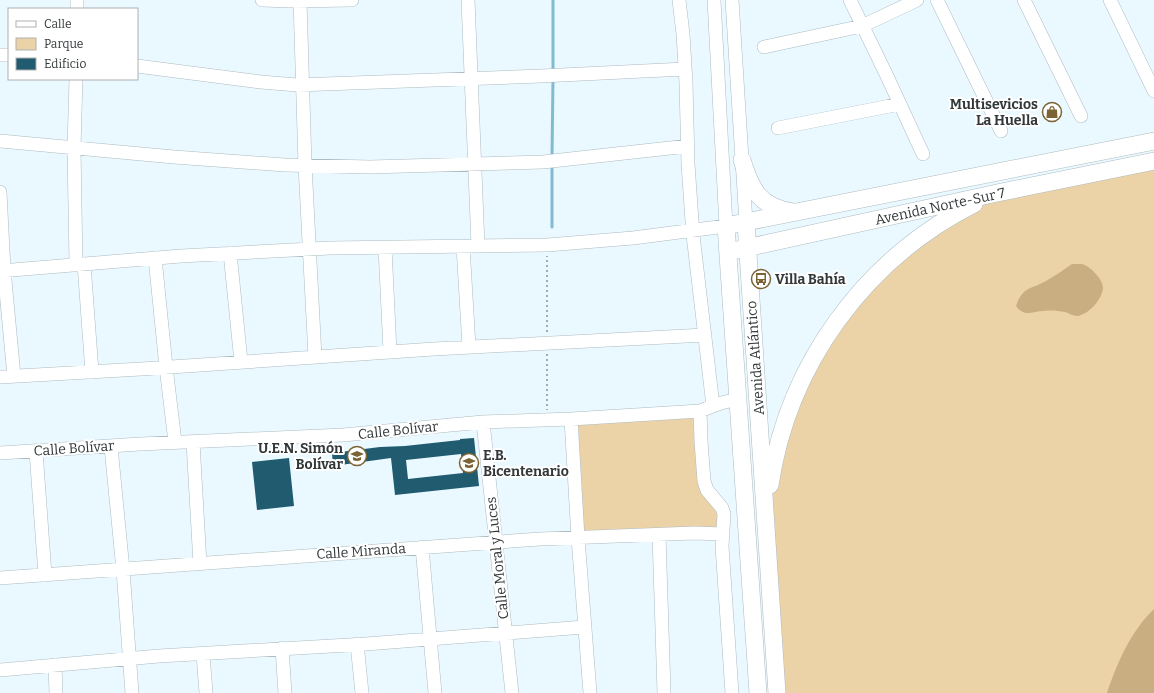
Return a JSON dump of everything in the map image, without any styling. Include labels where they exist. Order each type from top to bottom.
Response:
[{"type":"main road","name":"Avenida Norte-Sur 7","points":[[726,226],[1154,140]]},
{"type":"main road","points":[[742,160],[748,180],[758,195],[774,207],[784,211],[797,212]]},
{"type":"main road","name":"Avenida Norte-Sur 7","points":[[727,251],[748,248],[997,193],[1154,161]]},
{"type":"main road","points":[[766,526],[772,470],[786,417],[810,363],[829,332],[862,289],[879,271],[916,239],[959,212],[997,193]]},
{"type":"main road","name":"Avenida Atlántico","points":[[746,223],[777,693]]},
{"type":"main road","name":"Avenida Atlántico","points":[[726,226],[758,693]]},
{"type":"street","points":[[262,0],[352,0]]},
{"type":"street","points":[[468,0],[478,246]]},
{"type":"street","points":[[678,0],[685,70],[693,231],[706,334],[713,406]]},
{"type":"street","points":[[2,270],[156,258],[310,249],[547,245],[633,238],[726,226],[714,0]]},
{"type":"street","name":"Avenida Atlántico","points":[[732,0],[746,223]]},
{"type":"street","points":[[850,0],[900,104],[922,154]]},
{"type":"street","points":[[764,47],[862,26],[917,0]]},
{"type":"street","points":[[937,0],[1001,131]]},
{"type":"street","points":[[1024,0],[1081,116]]},
{"type":"street","points":[[1110,0],[1154,91]]},
{"type":"street","points":[[300,1],[305,165],[315,357]]},
{"type":"street","points":[[138,66],[268,83],[302,85],[685,70]]},
{"type":"street","points":[[76,80],[74,148],[80,264],[92,372]]},
{"type":"street","points":[[778,128],[900,104]]},
{"type":"street","points":[[0,141],[174,157],[305,165],[370,167],[543,162],[688,146]]},
{"type":"street","points":[[0,192],[2,270],[14,376]]},
{"type":"street","points":[[463,246],[469,347]]},
{"type":"street","points":[[385,248],[390,351]]},
{"type":"street","points":[[230,253],[241,362]]},
{"type":"street","points":[[156,258],[166,367],[175,442]]},
{"type":"street","points":[[0,376],[92,372],[390,351],[706,334]]},
{"type":"street","name":"Calle Bolívar","points":[[0,453],[175,442],[343,435],[483,422],[571,419],[700,411],[738,399]]},
{"type":"street","points":[[700,411],[704,481],[707,490],[722,508],[724,514],[722,546],[732,693]]},
{"type":"street","points":[[571,419],[584,627],[590,693]]},
{"type":"street","name":"Calle Moral y Luces","points":[[483,422],[512,693]]},
{"type":"street","points":[[193,442],[200,564]]},
{"type":"street","points":[[111,446],[123,570],[132,693]]},
{"type":"street","points":[[36,451],[45,575]]},
{"type":"street","name":"Calle Miranda","points":[[0,578],[496,542],[659,535],[723,534]]},
{"type":"street","points":[[659,535],[664,692]]},
{"type":"street","points":[[422,547],[435,693]]},
{"type":"street","points":[[0,670],[130,659],[584,627]]},
{"type":"street","points":[[357,644],[362,693]]},
{"type":"street","points":[[282,648],[285,693]]},
{"type":"street","points":[[203,654],[206,693]]},
{"type":"street","points":[[55,665],[56,693]]},
{"type":"green space","points":[[1154,161],[1154,693],[777,693],[769,491],[798,389],[879,271],[997,193]]},
{"type":"green space","points":[[700,411],[703,464],[718,503],[723,534],[578,538],[571,419]]},
{"type":"shaded area","points":[[1072,264],[1082,264],[1089,267],[1096,273],[1101,281],[1103,288],[1102,293],[1090,310],[1081,315],[1074,316],[1065,312],[1040,311],[1026,313],[1019,310],[1016,306],[1024,292],[1049,279]]},
{"type":"shaded area","points":[[1154,609],[1154,693],[1107,693],[1115,670],[1132,637],[1138,627]]},
{"type":"building","points":[[474,438],[479,486],[395,495],[391,458],[333,466],[332,453]],"holes":[[[461,454],[463,473],[408,479],[406,460]]]},
{"type":"building","points":[[289,458],[294,506],[257,510],[252,462]]},
{"type":"waterway","points":[[553,0],[553,72]]},
{"type":"waterway","points":[[552,158],[553,78]]},
{"type":"waterway","points":[[552,164],[552,227]]},
{"type":"place","name":"Multisevicios La Huella","points":[[1052,112]]},
{"type":"place","name":"Villa Bahía","points":[[761,279]]},
{"type":"place","name":"U.E.N. Simón Bolívar","points":[[357,456]]},
{"type":"place","name":"E.B. Bicentenario","points":[[469,463]]}]
